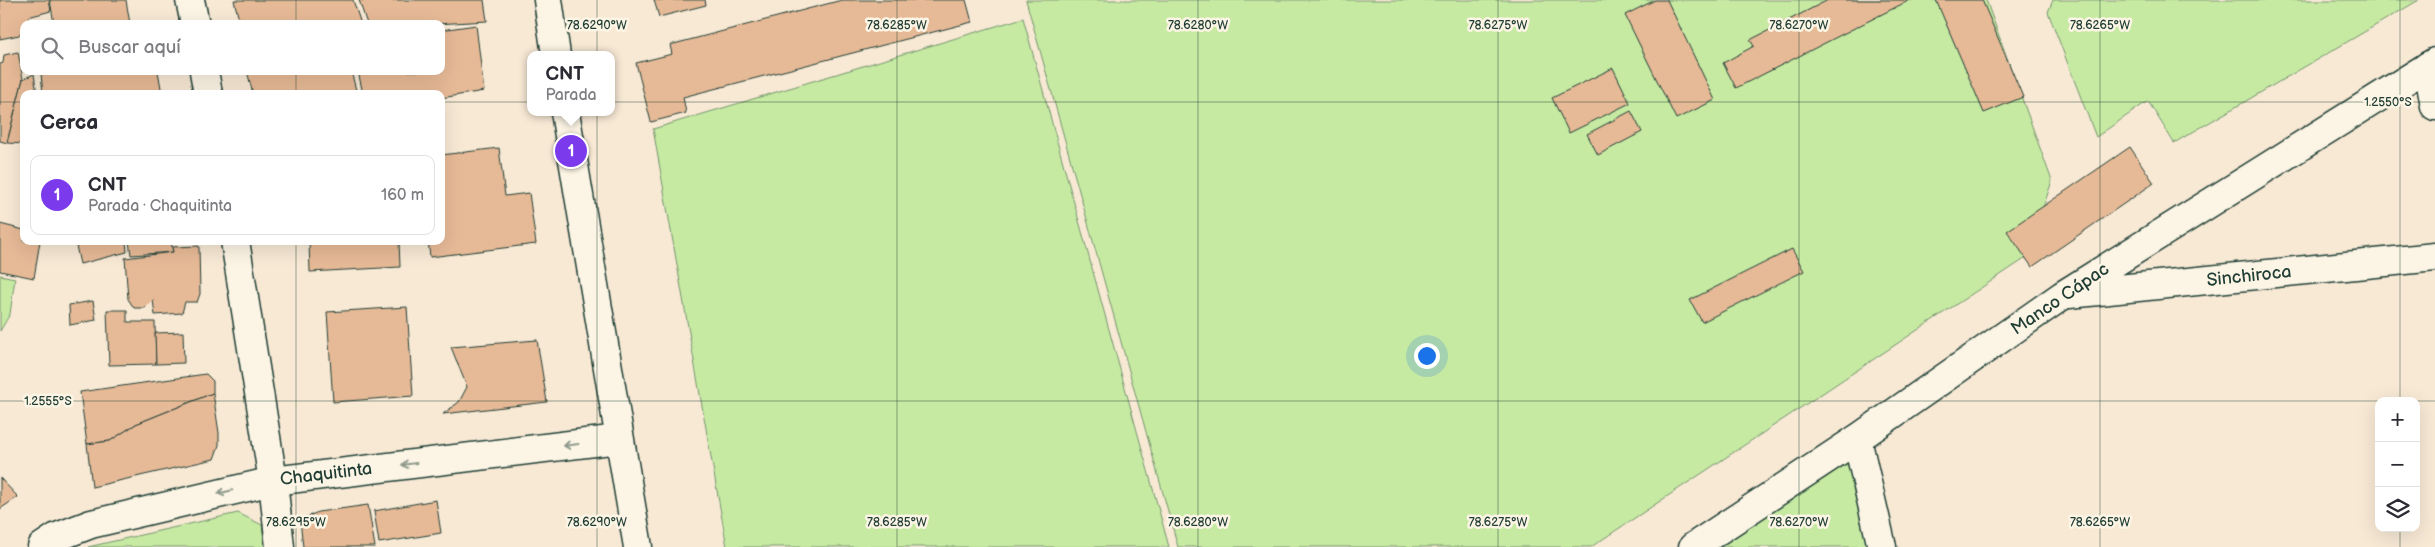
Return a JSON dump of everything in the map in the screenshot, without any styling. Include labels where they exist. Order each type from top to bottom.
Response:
[{"type":"street","points":[[190,0],[194,20]]},
{"type":"street","points":[[548,0],[555,51]]},
{"type":"street","points":[[2432,64],[2435,106]]},
{"type":"street","name":"Manco Cápac","points":[[1693,547],[1857,439],[2063,295],[2432,64]]},
{"type":"street","points":[[205,75],[207,90]]},
{"type":"street","points":[[566,116],[638,547]]},
{"type":"street","points":[[236,245],[273,481],[280,547]]},
{"type":"street","name":"Sinchiroca","points":[[2063,295],[2435,257]]},
{"type":"street","name":"Chaquitinta","points":[[42,547],[57,537],[91,524],[273,481],[619,439]]},
{"type":"street","points":[[1857,439],[1882,547]]},
{"type":"green space","points":[[1026,0],[1986,0],[2052,181],[2026,258],[1591,547],[1178,547]]},
{"type":"green space","points":[[2053,0],[2419,0],[2174,143],[2148,101],[2096,137],[2048,12]]},
{"type":"green space","points":[[1023,18],[1169,547],[727,547],[653,129]]},
{"type":"green space","points":[[0,275],[15,278],[10,314],[0,331]]},
{"type":"green space","points":[[1850,452],[1871,547],[1708,547]]},
{"type":"green space","points":[[238,513],[262,525],[265,547],[88,547]]},
{"type":"building","points":[[0,0],[49,0],[51,11],[28,17],[28,20],[20,20],[20,35],[0,39]]},
{"type":"building","points":[[50,0],[126,0],[129,20],[53,20]]},
{"type":"building","points":[[234,0],[353,0],[360,20],[239,20]]},
{"type":"building","points":[[359,0],[484,0],[487,21],[445,23],[445,20],[366,20]]},
{"type":"building","points":[[654,0],[705,0],[706,5],[659,17]]},
{"type":"building","points":[[842,0],[966,0],[972,22],[683,97],[686,113],[651,122],[636,63],[672,54],[670,45]]},
{"type":"building","points":[[1655,0],[1667,0],[1715,100],[1676,119],[1625,15]]},
{"type":"building","points":[[1828,0],[1910,0],[1736,88],[1723,63],[1754,46],[1750,40]]},
{"type":"building","points":[[1936,0],[1982,0],[2023,97],[1984,113]]},
{"type":"building","points":[[476,25],[484,91],[445,97],[445,90],[362,90],[359,75],[445,75],[445,29]]},
{"type":"building","points":[[18,52],[20,75],[22,75],[23,79],[7,143],[0,141],[0,64],[3,63],[4,55]]},
{"type":"building","points":[[1613,68],[1630,103],[1569,133],[1552,98]]},
{"type":"building","points":[[34,75],[36,90],[20,90],[23,79]]},
{"type":"building","points":[[41,75],[159,75],[161,90],[43,90]]},
{"type":"building","points":[[248,75],[352,75],[356,90],[252,90]]},
{"type":"building","points":[[20,91],[20,144],[7,143]]},
{"type":"building","points":[[1631,111],[1642,132],[1598,155],[1587,134]]},
{"type":"building","points":[[2130,147],[2154,183],[2032,267],[2007,231]]},
{"type":"building","points":[[499,148],[505,196],[529,193],[536,244],[430,257],[428,245],[445,245],[445,155]]},
{"type":"building","points":[[0,224],[20,229],[20,245],[39,245],[34,278],[0,271]]},
{"type":"building","points":[[76,245],[126,245],[127,252],[80,264]]},
{"type":"building","points":[[130,245],[172,245],[173,252],[131,255]]},
{"type":"building","points":[[309,245],[399,245],[400,267],[310,272]]},
{"type":"building","points":[[199,246],[200,294],[197,302],[185,302],[182,313],[155,315],[153,300],[145,308],[134,308],[128,299],[125,258],[173,252],[172,247]]},
{"type":"building","points":[[1792,249],[1804,271],[1702,322],[1690,300]]},
{"type":"building","points":[[93,301],[96,320],[70,325],[69,305]]},
{"type":"building","points":[[407,307],[413,396],[333,402],[327,312]]},
{"type":"building","points":[[107,310],[127,310],[127,322],[155,322],[156,364],[109,365]]},
{"type":"building","points":[[183,332],[184,363],[156,364],[155,333]]},
{"type":"building","points":[[537,340],[547,402],[443,414],[459,402],[467,387],[451,347]]},
{"type":"building","points":[[206,374],[213,381],[213,393],[136,424],[110,441],[87,444],[80,392]]},
{"type":"building","points":[[213,393],[219,433],[219,445],[214,459],[92,487],[87,444],[110,441],[136,424]]},
{"type":"building","points":[[0,478],[18,497],[0,509]]},
{"type":"building","points":[[436,500],[441,533],[379,543],[374,511]]},
{"type":"building","points":[[368,505],[375,547],[303,547],[300,520],[318,512]]},
{"type":"place","name":"CNT","points":[[571,151]]}]
